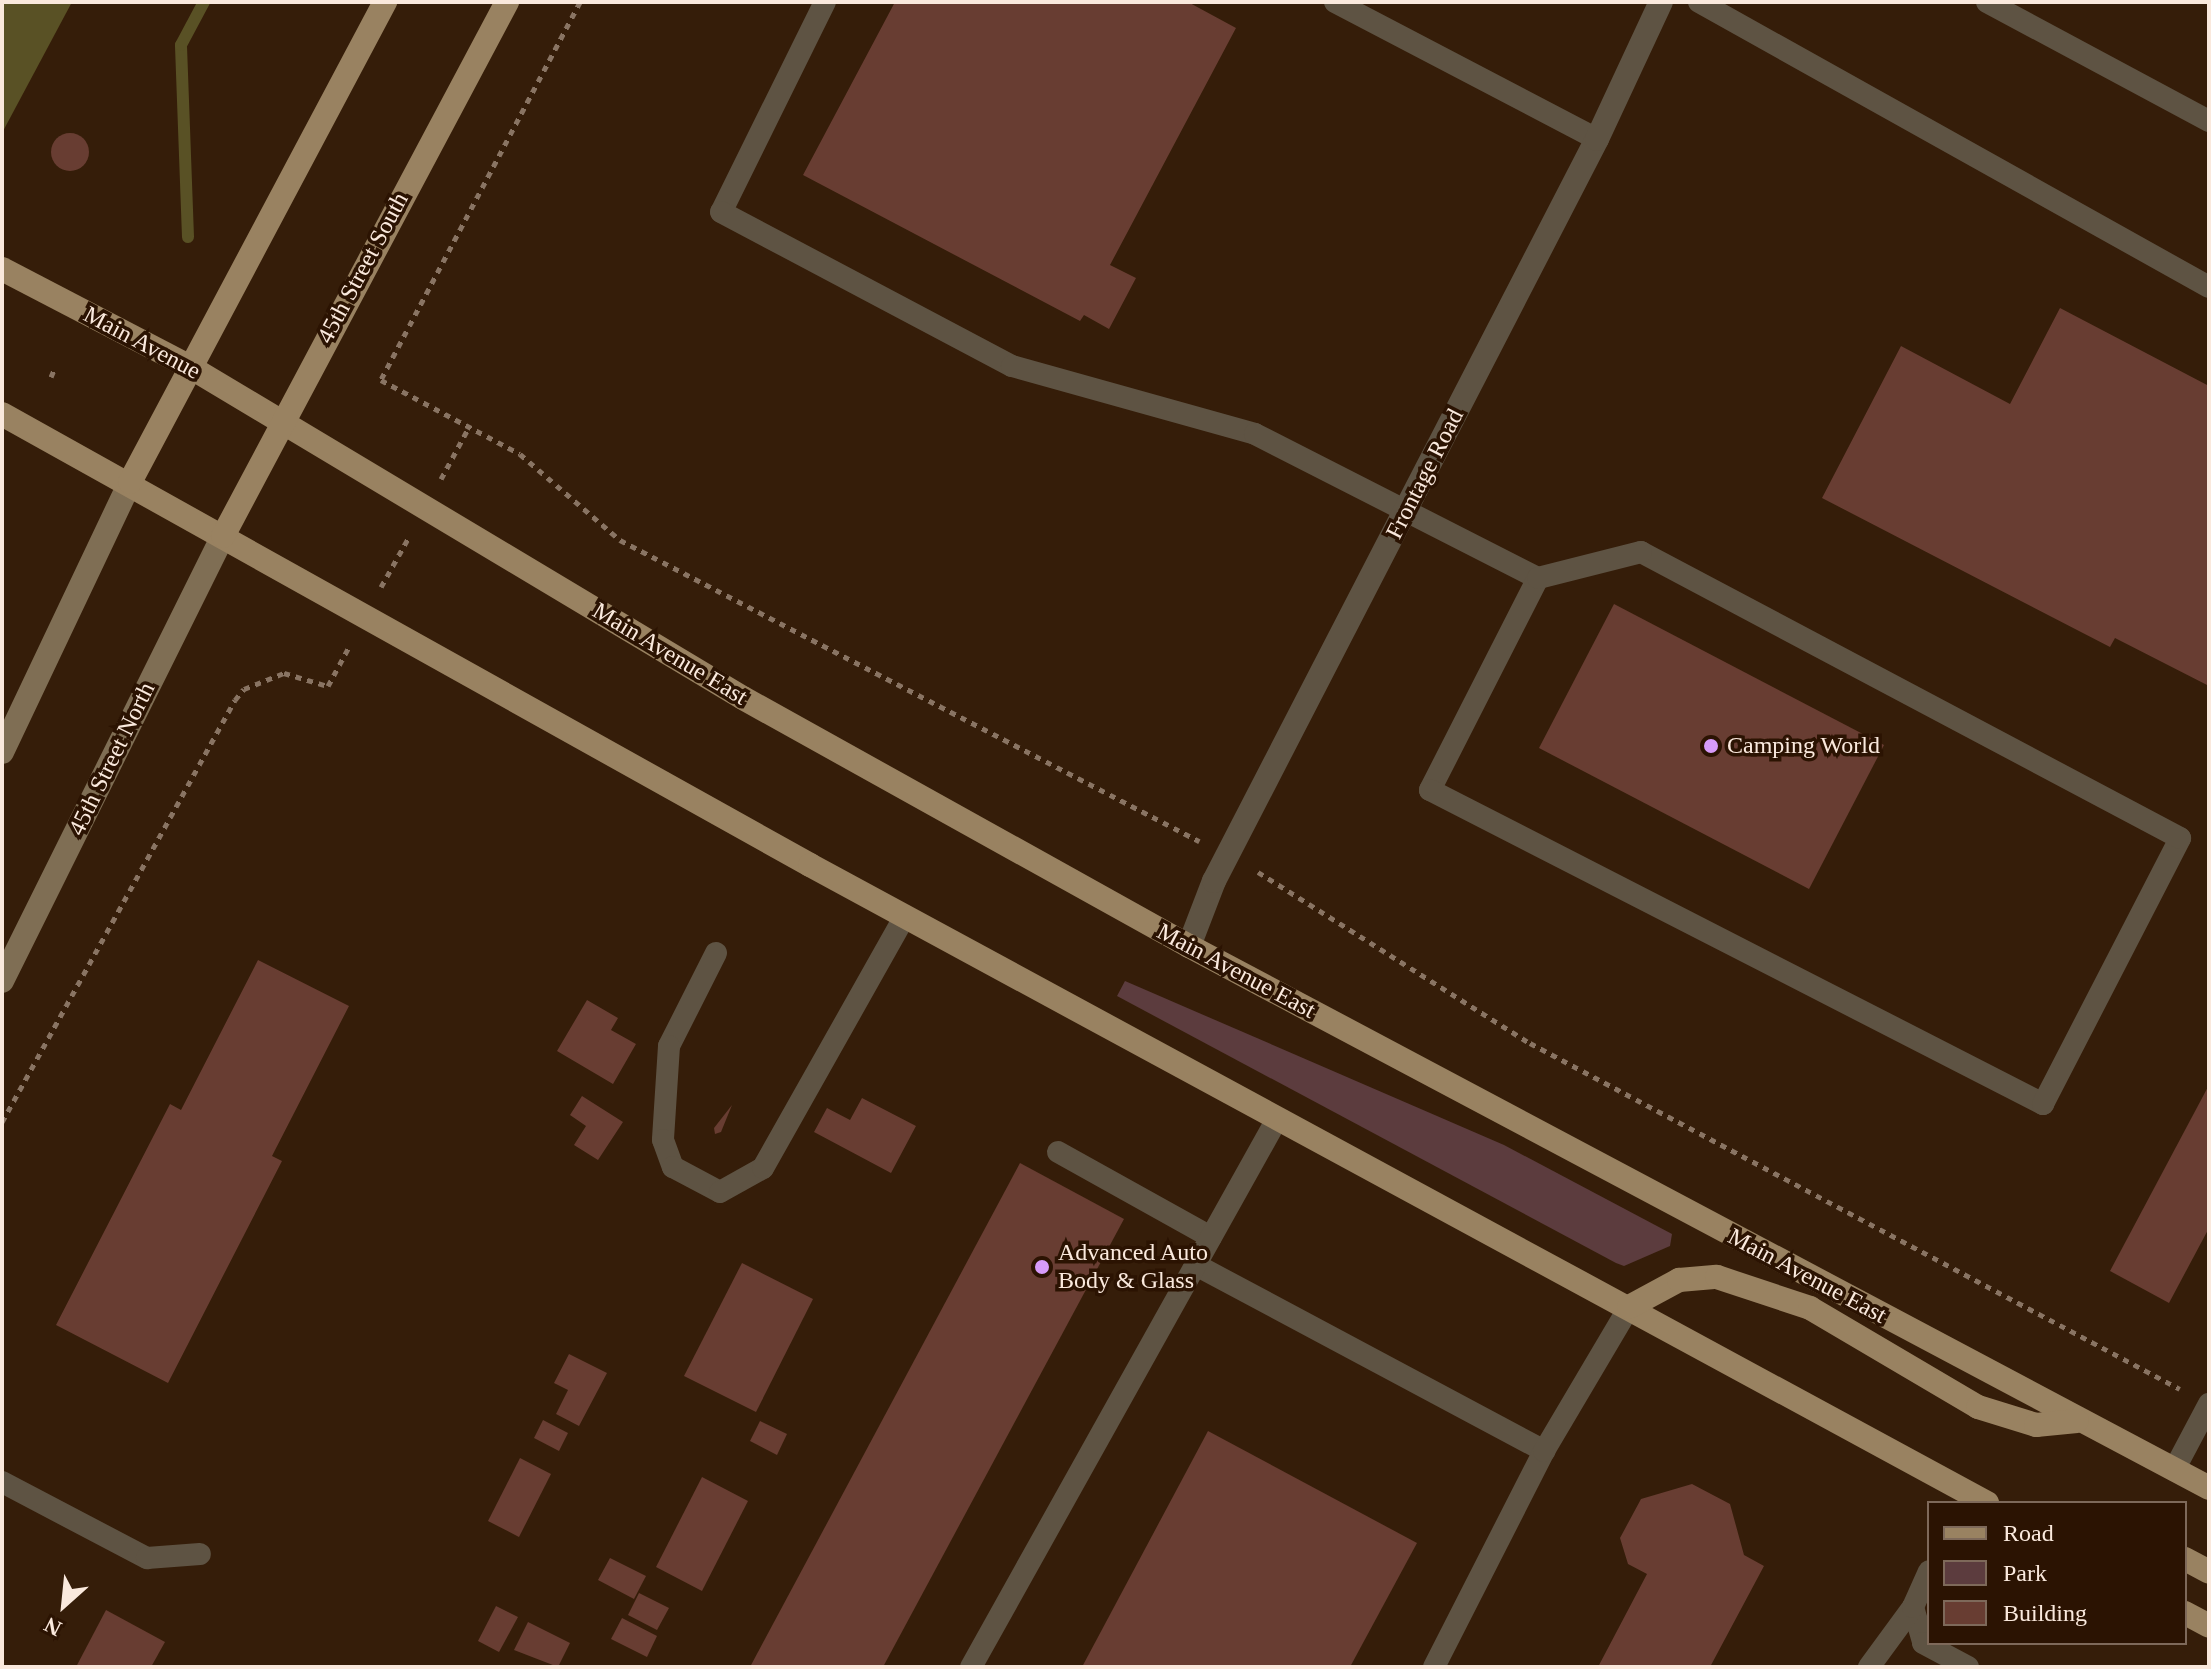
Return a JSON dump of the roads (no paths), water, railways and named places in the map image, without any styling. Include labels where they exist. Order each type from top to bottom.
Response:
[{"type":"main road","points":[[2,752],[130,482],[385,2]]},
{"type":"main road","name":"45th Street South","points":[[223,536],[280,422],[507,2]]},
{"type":"main road","name":"Main Avenue","points":[[2,269],[190,367],[280,422]]},
{"type":"main road","points":[[2,414],[130,482],[905,916],[1629,1307],[1972,1499]]},
{"type":"main road","name":"Main Avenue East","points":[[280,422],[743,698],[1189,946],[2077,1421],[2209,1488]]},
{"type":"main road","name":"45th Street North","points":[[2,981],[223,536]]},
{"type":"main road","points":[[1629,1307],[1679,1280],[1717,1277],[1810,1308],[1978,1407],[2036,1425],[2077,1421]]},
{"type":"main road","points":[[2187,1560],[2209,1572]]},
{"type":"main road","points":[[2187,1614],[2209,1626]]},
{"type":"street","name":"Frontage Road","points":[[1189,946],[1214,881],[1597,139],[1661,2]]},
{"type":"lane","points":[[825,2],[721,212],[1012,366],[1255,434],[1407,508],[1538,578],[1641,552],[2180,838],[2043,1104],[1430,790],[1538,578]]},
{"type":"lane","points":[[1335,2],[1597,139]]},
{"type":"lane","points":[[1699,2],[2209,287]]},
{"type":"lane","points":[[1987,2],[2209,121]]},
{"type":"lane","points":[[716,953],[669,1046],[663,1140],[673,1167],[720,1192],[763,1168],[905,916]]},
{"type":"lane","points":[[971,1667],[1277,1119]]},
{"type":"lane","points":[[1058,1152],[1211,1237]]},
{"type":"lane","points":[[1196,1265],[1544,1451]]},
{"type":"lane","points":[[1434,1667],[1544,1451],[1629,1307]]},
{"type":"lane","points":[[2174,1470],[2209,1404]]},
{"type":"lane","points":[[2,1482],[147,1558],[200,1554]]},
{"type":"lane","points":[[1869,1667],[1913,1607],[1927,1576]]},
{"type":"lane","points":[[1913,1607],[1923,1643],[1968,1667]]},
{"type":"waterway","points":[[188,237],[181,45],[204,2]]},
{"type":"place","name":"Camping World","points":[[1711,746]]},
{"type":"place","name":"Advanced Auto Body & Glass","points":[[1042,1267]]}]
